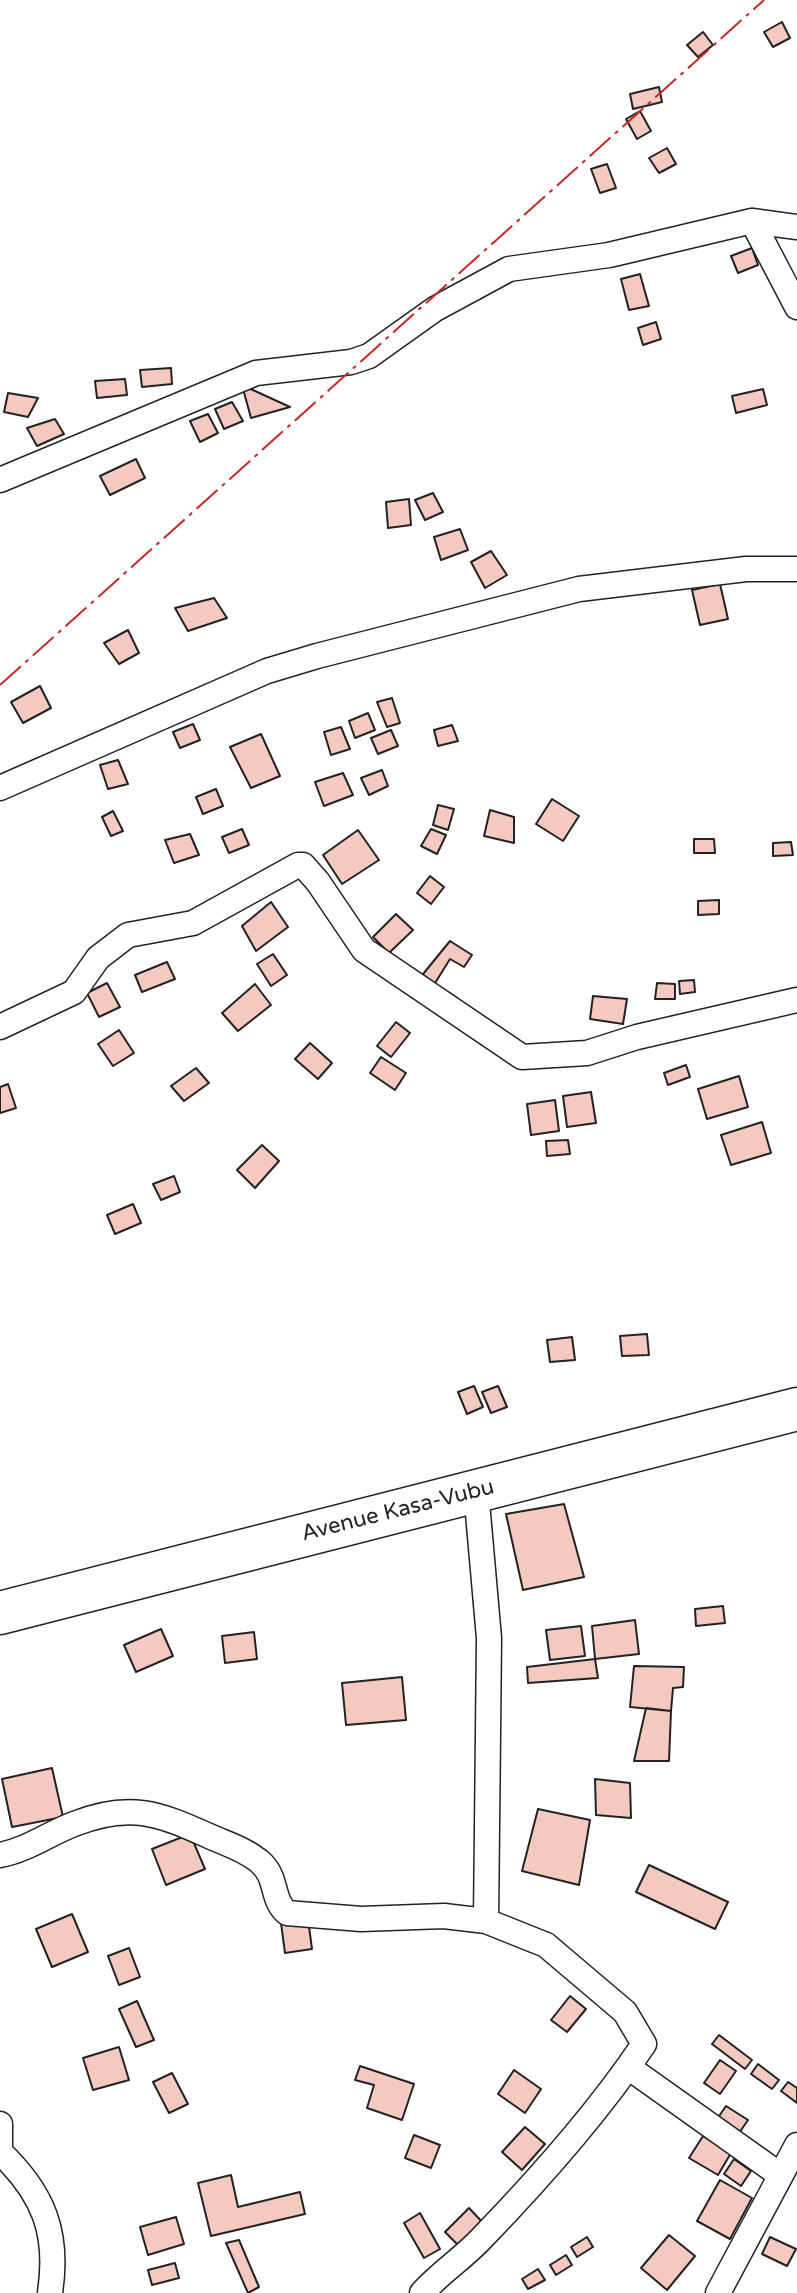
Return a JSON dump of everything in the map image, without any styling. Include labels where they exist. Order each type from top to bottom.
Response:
[{"type":"highway","name":"Avenue Kasa-Vubu","points":[[0,1613],[797,1409]]},
{"type":"street","points":[[752,221],[797,307]]},
{"type":"street","points":[[0,480],[256,373],[351,362],[369,356],[435,309],[509,269],[609,255],[752,221],[797,227]]},
{"type":"street","points":[[0,788],[252,677],[317,656],[579,589],[746,569],[797,569]]},
{"type":"street","points":[[0,1027],[74,992],[98,958],[128,935],[193,923],[298,865],[303,865],[318,882],[364,950],[522,1057],[587,1053],[637,1037],[797,1000]]},
{"type":"street","points":[[476,1491],[489,1638],[486,1921]]},
{"type":"street","points":[[0,1855],[16,1852],[74,1824],[126,1810],[168,1817],[239,1848],[259,1861],[272,1874],[279,1906],[287,1913],[361,1919],[444,1916],[486,1921],[546,1945],[625,2012],[644,2044],[601,2108],[479,2241],[449,2264],[422,2293]]},
{"type":"street","points":[[628,2067],[780,2175]]},
{"type":"street","points":[[0,2124],[0,2151],[22,2175],[45,2210],[54,2253],[50,2293]]},
{"type":"street","points":[[718,2293],[797,2145]]},
{"type":"building","points":[[782,22],[790,38],[773,47],[764,32]]},
{"type":"building","points":[[703,32],[713,45],[698,57],[687,45]]},
{"type":"building","points":[[659,87],[662,102],[633,109],[630,94]]},
{"type":"building","points":[[640,111],[651,131],[637,139],[626,119]]},
{"type":"building","points":[[667,148],[676,164],[659,173],[649,158]]},
{"type":"building","points":[[607,164],[616,188],[600,193],[591,169]]},
{"type":"building","points":[[752,248],[758,265],[738,273],[731,256]]},
{"type":"building","points":[[640,274],[649,306],[629,310],[621,279]]},
{"type":"building","points":[[656,322],[661,339],[643,345],[638,328]]},
{"type":"building","points":[[171,368],[172,384],[142,387],[140,370]]},
{"type":"building","points":[[125,379],[127,395],[97,398],[95,381]]},
{"type":"building","points":[[242,385],[290,407],[251,418]]},
{"type":"building","points":[[763,389],[767,405],[736,413],[732,396]]},
{"type":"building","points":[[8,393],[38,398],[28,417],[4,412]]},
{"type":"building","points":[[232,402],[243,421],[224,429],[215,409]]},
{"type":"building","points":[[208,414],[218,433],[200,442],[190,421]]},
{"type":"building","points":[[55,419],[64,434],[37,446],[27,428]]},
{"type":"building","points":[[136,459],[145,478],[110,495],[100,476]]},
{"type":"building","points":[[433,493],[443,512],[425,520],[415,500]]},
{"type":"building","points":[[409,499],[411,525],[388,528],[386,502]]},
{"type":"building","points":[[460,529],[468,550],[441,560],[434,537]]},
{"type":"building","points":[[491,551],[507,575],[485,588],[471,562]]},
{"type":"building","points":[[720,584],[728,619],[700,625],[692,590]]},
{"type":"building","points":[[214,598],[227,618],[188,631],[175,608]]},
{"type":"building","points":[[128,630],[139,653],[119,664],[104,643]]},
{"type":"building","points":[[40,686],[51,708],[23,723],[11,702]]},
{"type":"building","points":[[392,698],[400,723],[387,727],[377,702]]},
{"type":"building","points":[[368,713],[375,730],[355,738],[349,721]]},
{"type":"building","points":[[193,724],[200,740],[180,748],[173,732]]},
{"type":"building","points":[[452,725],[458,741],[438,746],[434,730]]},
{"type":"building","points":[[341,727],[350,749],[331,755],[324,732]]},
{"type":"building","points":[[391,730],[398,746],[378,754],[371,738]]},
{"type":"building","points":[[261,734],[280,776],[251,788],[230,747]]},
{"type":"building","points":[[118,760],[128,784],[108,789],[100,765]]},
{"type":"building","points":[[382,770],[388,786],[369,795],[361,778]]},
{"type":"building","points":[[343,773],[353,795],[324,806],[315,782]]},
{"type":"building","points":[[216,789],[223,806],[203,814],[196,797]]},
{"type":"building","points":[[552,799],[579,816],[563,841],[536,824]]},
{"type":"building","points":[[438,805],[454,809],[448,830],[433,825]]},
{"type":"building","points":[[490,810],[514,817],[514,843],[484,836]]},
{"type":"building","points":[[113,811],[123,831],[111,836],[102,817]]},
{"type":"building","points":[[242,829],[249,845],[229,853],[222,837]]},
{"type":"building","points":[[431,829],[446,835],[437,854],[421,846]]},
{"type":"building","points":[[358,830],[379,860],[342,884],[323,855]]},
{"type":"building","points":[[190,834],[199,855],[174,863],[165,840]]},
{"type":"building","points":[[694,839],[714,839],[715,853],[694,853]]},
{"type":"building","points":[[791,842],[793,855],[773,856],[773,843]]},
{"type":"building","points":[[430,876],[444,887],[431,904],[417,893]]},
{"type":"building","points":[[719,900],[719,914],[698,915],[698,901]]},
{"type":"building","points":[[271,902],[288,927],[256,951],[242,926]]},
{"type":"building","points":[[396,914],[413,930],[389,953],[373,937]]},
{"type":"building","points":[[450,941],[472,955],[464,967],[450,959],[432,988],[419,979]]},
{"type":"building","points":[[273,954],[287,975],[271,986],[257,964]]},
{"type":"building","points":[[167,962],[175,979],[142,992],[135,975]]},
{"type":"building","points":[[694,980],[695,992],[680,994],[679,981]]},
{"type":"building","points":[[107,983],[120,1007],[99,1017],[87,993]]},
{"type":"building","points":[[657,983],[675,984],[675,999],[655,999]]},
{"type":"building","points":[[255,984],[271,1005],[238,1031],[222,1013]]},
{"type":"building","points":[[593,996],[627,999],[623,1024],[590,1019]]},
{"type":"building","points":[[396,1022],[410,1033],[391,1057],[377,1046]]},
{"type":"building","points":[[119,1030],[134,1053],[113,1066],[98,1044]]},
{"type":"building","points":[[310,1043],[332,1063],[318,1079],[295,1059]]},
{"type":"building","points":[[381,1057],[406,1073],[395,1090],[370,1073]]},
{"type":"building","points":[[686,1065],[690,1077],[668,1085],[664,1073]]},
{"type":"building","points":[[196,1068],[209,1083],[184,1101],[171,1086]]},
{"type":"building","points":[[739,1076],[748,1107],[707,1119],[698,1089]]},
{"type":"building","points":[[8,1084],[16,1108],[0,1113],[0,1087]]},
{"type":"building","points":[[591,1092],[596,1123],[567,1127],[563,1096]]},
{"type":"building","points":[[555,1100],[559,1131],[531,1135],[527,1104]]},
{"type":"building","points":[[762,1122],[771,1153],[731,1165],[721,1135]]},
{"type":"building","points":[[568,1140],[570,1154],[547,1156],[546,1141]]},
{"type":"building","points":[[262,1145],[279,1161],[255,1188],[237,1170]]},
{"type":"building","points":[[174,1176],[180,1192],[161,1200],[153,1184]]},
{"type":"building","points":[[133,1204],[141,1223],[115,1234],[107,1215]]},
{"type":"building","points":[[647,1334],[649,1355],[622,1356],[620,1336]]},
{"type":"building","points":[[572,1337],[575,1360],[550,1362],[547,1340]]},
{"type":"building","points":[[474,1386],[483,1407],[467,1414],[458,1392]]},
{"type":"building","points":[[498,1386],[507,1407],[491,1413],[482,1392]]},
{"type":"building","points":[[564,1504],[584,1577],[523,1590],[506,1514]]},
{"type":"building","points":[[723,1606],[725,1623],[696,1626],[695,1609]]},
{"type":"building","points":[[635,1620],[639,1654],[595,1659],[592,1626]]},
{"type":"building","points":[[581,1626],[585,1656],[550,1660],[546,1630]]},
{"type":"building","points":[[161,1629],[173,1656],[136,1672],[124,1645]]},
{"type":"building","points":[[254,1632],[257,1659],[225,1663],[222,1636]]},
{"type":"building","points":[[595,1659],[598,1678],[528,1683],[527,1667]]},
{"type":"building","points":[[634,1666],[684,1667],[683,1687],[673,1688],[671,1711],[630,1707]]},
{"type":"building","points":[[402,1677],[406,1720],[346,1725],[342,1683]]},
{"type":"building","points":[[646,1708],[671,1711],[669,1761],[634,1761]]},
{"type":"building","points":[[52,1768],[63,1817],[12,1827],[2,1779]]},
{"type":"building","points":[[595,1779],[630,1783],[631,1818],[596,1815]]},
{"type":"building","points":[[538,1809],[590,1820],[579,1885],[522,1871]]},
{"type":"building","points":[[190,1834],[205,1869],[166,1885],[152,1849]]},
{"type":"building","points":[[649,1865],[728,1902],[715,1929],[636,1892]]},
{"type":"building","points":[[72,1914],[88,1952],[52,1967],[36,1929]]},
{"type":"building","points":[[308,1919],[312,1949],[285,1953],[281,1923]]},
{"type":"building","points":[[129,1948],[140,1977],[119,1985],[108,1956]]},
{"type":"building","points":[[570,1996],[586,2009],[567,2032],[551,2020]]},
{"type":"building","points":[[137,2001],[154,2040],[136,2047],[119,2009]]},
{"type":"building","points":[[719,2035],[752,2060],[745,2069],[712,2044]]},
{"type":"building","points":[[119,2047],[129,2080],[93,2090],[83,2058]]},
{"type":"building","points":[[720,2060],[736,2071],[720,2094],[704,2083]]},
{"type":"building","points":[[758,2064],[779,2080],[772,2089],[751,2074]]},
{"type":"building","points":[[360,2066],[414,2084],[402,2120],[367,2108],[374,2085],[355,2080]]},
{"type":"building","points":[[514,2070],[541,2089],[525,2113],[498,2094]]},
{"type":"building","points":[[172,2073],[188,2104],[169,2113],[153,2082]]},
{"type":"building","points":[[788,2082],[797,2088],[797,2103],[781,2091]]},
{"type":"building","points":[[726,2106],[748,2120],[737,2136],[715,2122]]},
{"type":"building","points":[[525,2127],[545,2144],[522,2170],[502,2152]]},
{"type":"building","points":[[414,2135],[440,2145],[431,2168],[405,2158]]},
{"type":"building","points":[[703,2136],[731,2153],[718,2175],[689,2158]]},
{"type":"building","points":[[734,2159],[751,2171],[741,2186],[724,2174]]},
{"type":"building","points":[[231,2175],[238,2207],[300,2192],[305,2214],[211,2236],[198,2183]]},
{"type":"building","points":[[720,2180],[752,2198],[730,2239],[697,2221]]},
{"type":"building","points":[[469,2208],[485,2225],[461,2248],[445,2232]]},
{"type":"building","points":[[420,2213],[440,2249],[424,2258],[404,2223]]},
{"type":"building","points":[[176,2217],[184,2244],[148,2255],[140,2227]]},
{"type":"building","points":[[669,2235],[695,2256],[667,2290],[641,2268]]},
{"type":"building","points":[[587,2237],[593,2247],[577,2257],[571,2247]]},
{"type":"building","points":[[770,2237],[796,2249],[787,2266],[762,2254]]},
{"type":"building","points":[[239,2240],[259,2287],[248,2293],[226,2243]]},
{"type":"building","points":[[566,2255],[572,2265],[556,2275],[550,2265]]},
{"type":"building","points":[[175,2263],[179,2278],[152,2285],[148,2270]]},
{"type":"building","points":[[538,2269],[545,2280],[528,2289],[522,2279]]},
{"type":"power","points":[[0,685],[764,0]]}]
